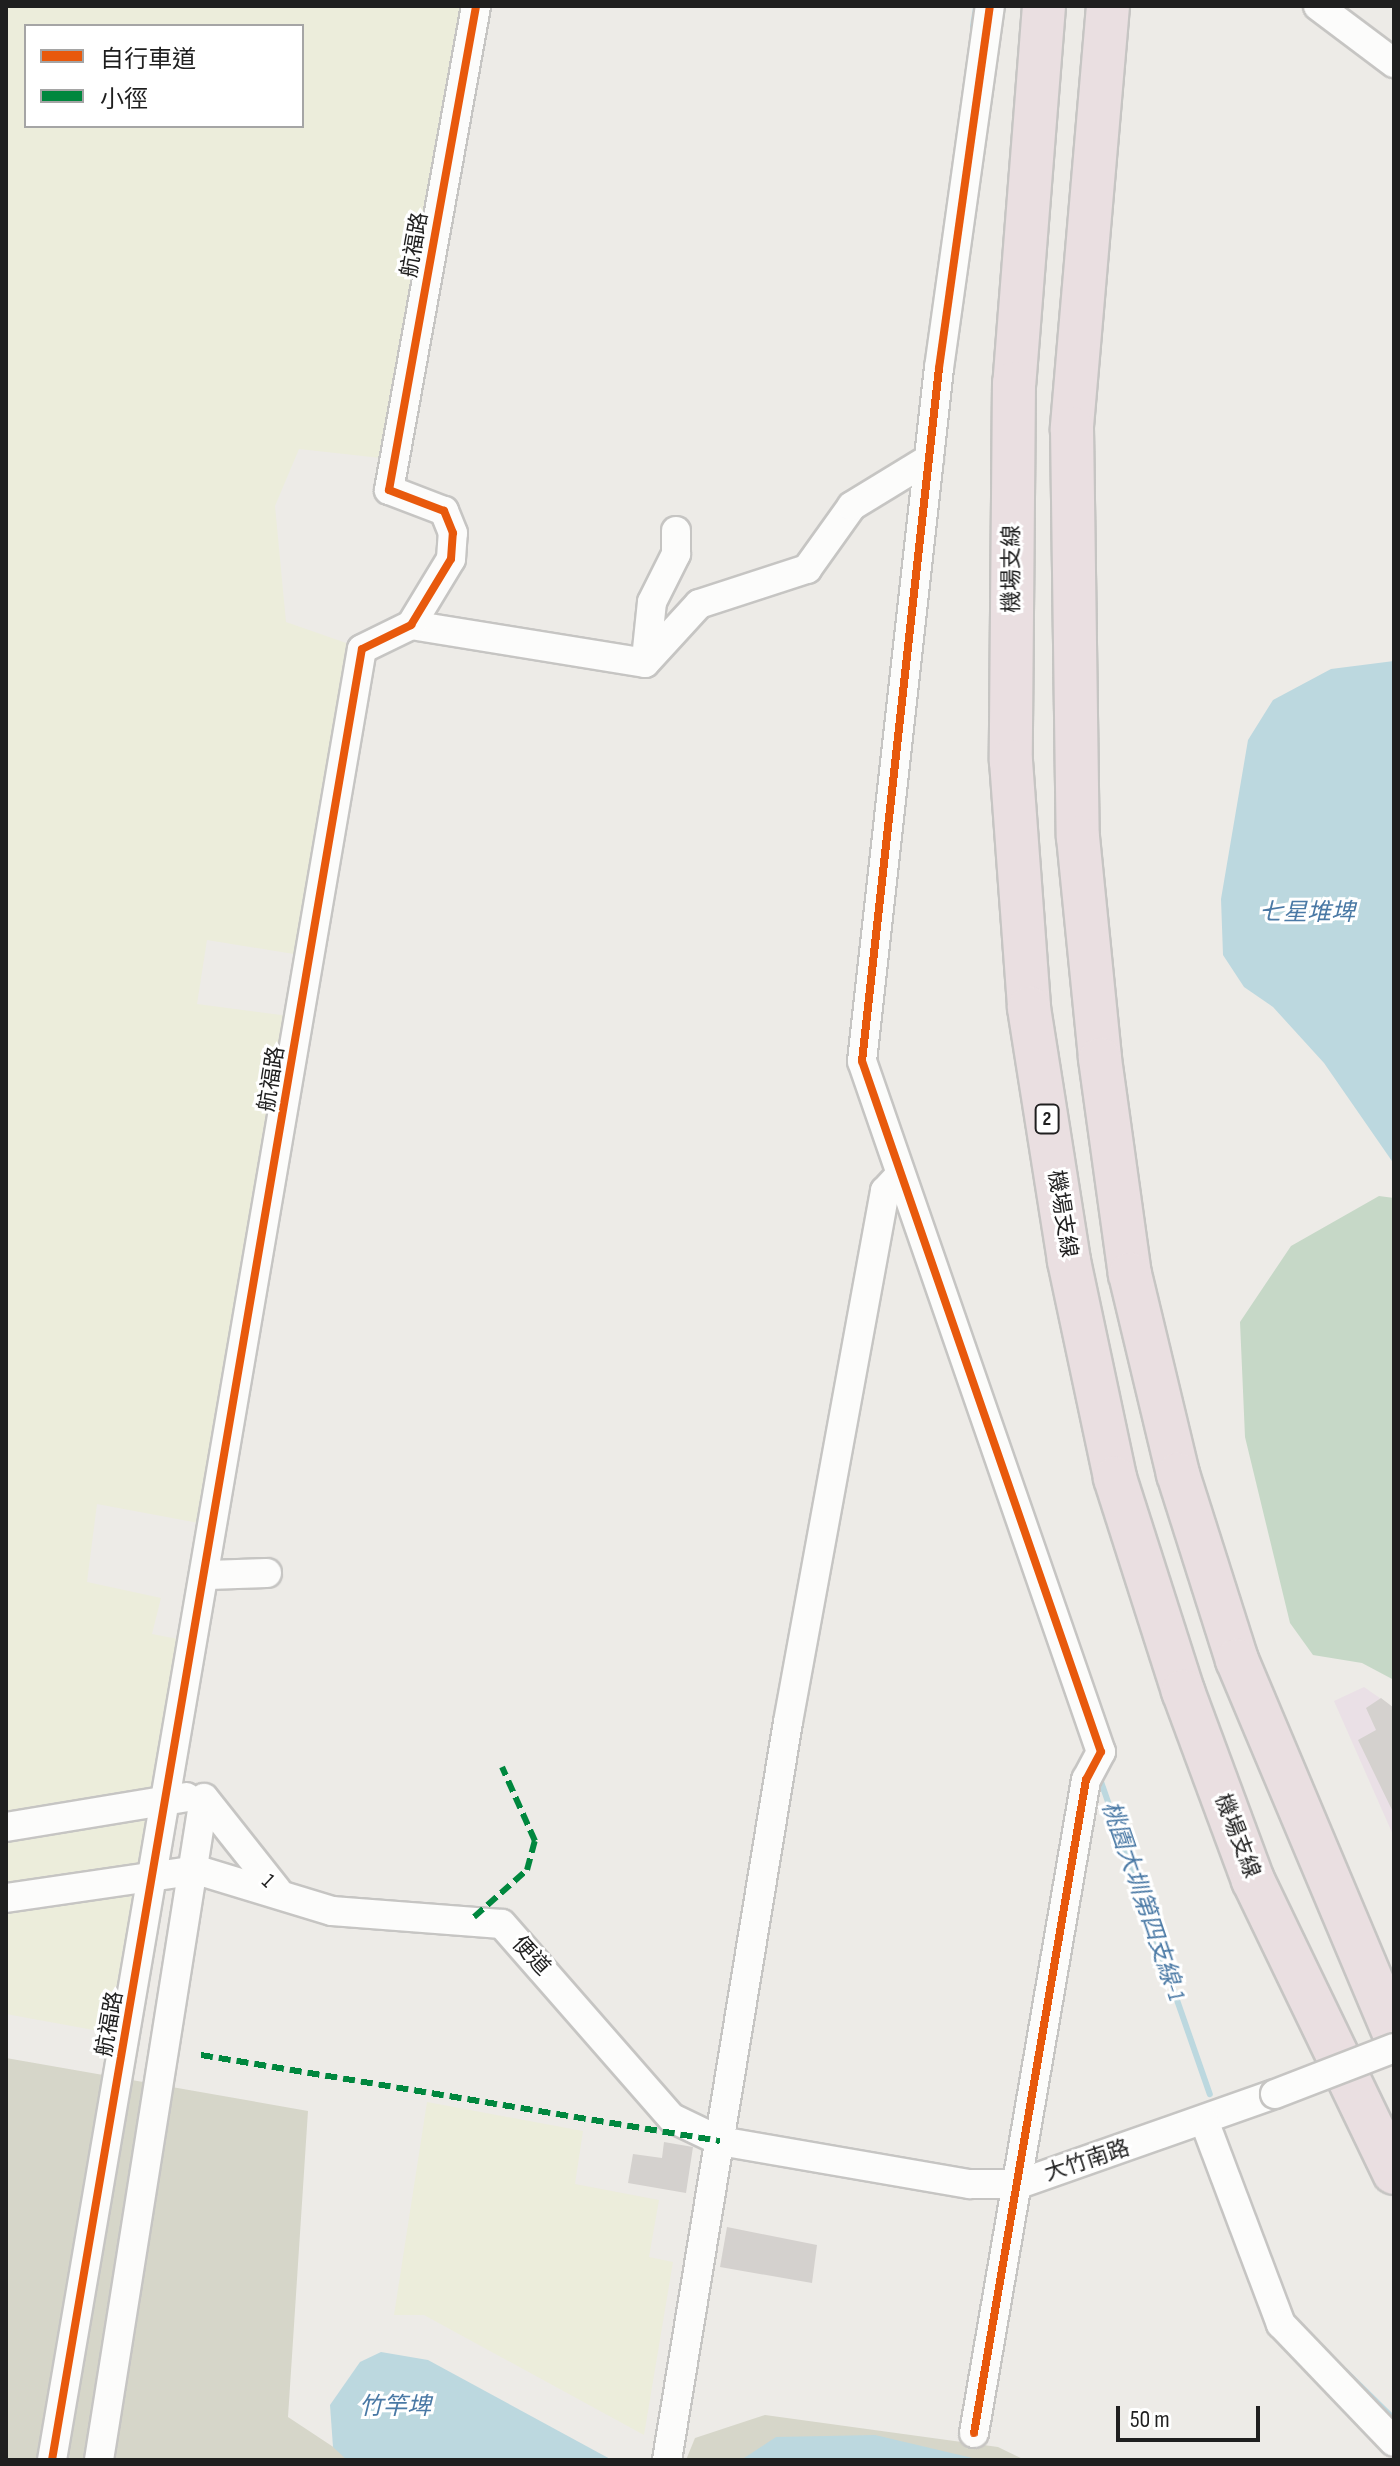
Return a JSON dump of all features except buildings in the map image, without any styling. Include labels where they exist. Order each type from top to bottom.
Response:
[{"type":"highway","name":"機場支線","points":[[1044,6],[1014,383],[1011,761],[1029,1008],[1069,1261],[1115,1478],[1183,1691],[1253,1880],[1394,2173]]},
{"type":"highway","points":[[1108,6],[1072,428],[1078,837],[1102,1074],[1130,1274],[1178,1474],[1237,1660],[1394,2033]]},
{"type":"street","name":"航福路","points":[[52,2460],[171,1796],[362,649],[411,625],[451,559],[453,533],[444,511],[389,490],[476,6]]},
{"type":"street","points":[[974,2433],[1086,1780],[1101,1752],[899,1176],[862,1061],[929,459],[990,6]]},
{"type":"street","points":[[1318,6],[1394,63]]},
{"type":"street","points":[[645,663],[699,604],[807,569],[852,506],[929,459]]},
{"type":"street","points":[[645,663],[652,602],[676,554],[676,531]]},
{"type":"street","points":[[411,625],[645,663]]},
{"type":"street","points":[[667,2460],[882,1207],[899,1176]]},
{"type":"street","points":[[208,1575],[267,1573]]},
{"type":"street","points":[[6,1827],[171,1796],[204,1798],[197,1870],[99,2460]]},
{"type":"street","name":"1","points":[[204,1798],[251,1866],[281,1893]]},
{"type":"street","name":"1","points":[[6,1898],[158,1871],[197,1870],[281,1893]]},
{"type":"street","name":"便道","points":[[281,1893],[332,1911],[502,1924],[672,2118],[720,2141]]},
{"type":"street","name":"大竹南路","points":[[720,2141],[970,2184],[1019,2184],[1205,2123],[1394,2048]]},
{"type":"street","points":[[1205,2123],[1281,2324],[1394,2442]]},
{"type":"shaded area","points":[[1364,1687],[1394,1708],[1394,1837],[1334,1701]]},
{"type":"shaded area","points":[[6,2058],[308,2111],[288,2417],[353,2460],[6,2460]]},
{"type":"shaded area","points":[[765,2415],[998,2447],[1025,2460],[686,2460],[695,2438]]},
{"type":"green space","points":[[6,6],[462,6],[381,458],[299,449],[275,506],[286,622],[352,645],[300,955],[207,940],[197,1004],[289,1016],[204,1524],[97,1504],[87,1582],[161,1598],[152,1634],[183,1640],[110,2033],[6,2014]]},
{"type":"green space","points":[[1379,1196],[1394,1198],[1394,1680],[1362,1663],[1313,1655],[1290,1623],[1245,1437],[1240,1322],[1291,1246]]},
{"type":"green space","points":[[427,2102],[583,2131],[575,2184],[659,2200],[649,2257],[673,2262],[644,2435],[424,2315],[394,2315]]},
{"type":"water","name":"七星堆埤","points":[[1394,661],[1394,1164],[1324,1063],[1273,1007],[1244,987],[1223,955],[1221,899],[1248,740],[1273,700],[1331,669]]},
{"type":"water","name":"竹竿埤","points":[[381,2352],[428,2360],[612,2460],[347,2460],[333,2447],[330,2405],[360,2362]]},
{"type":"water","points":[[875,2435],[981,2460],[741,2460],[776,2437]]},
{"type":"waterway","name":"桃園大圳第四支線-1","points":[[973,26],[976,6]]},
{"type":"waterway","name":"桃園大圳第四支線-1","points":[[1099,1776],[1210,2094]]},
{"type":"waterway","name":"桃園大圳第四支線-1","points":[[1345,2371],[1394,2419]]},
{"type":"marked path","points":[[474,1917],[527,1870],[535,1841],[502,1767]]},
{"type":"marked path","points":[[201,2055],[720,2141]]},
{"type":"cycle path","points":[[52,2460],[362,649],[411,625],[451,559],[453,533],[444,511],[389,490],[476,6]]},
{"type":"cycle path","points":[[974,2433],[1086,1780],[1101,1752],[862,1061],[939,368],[990,6]]}]
